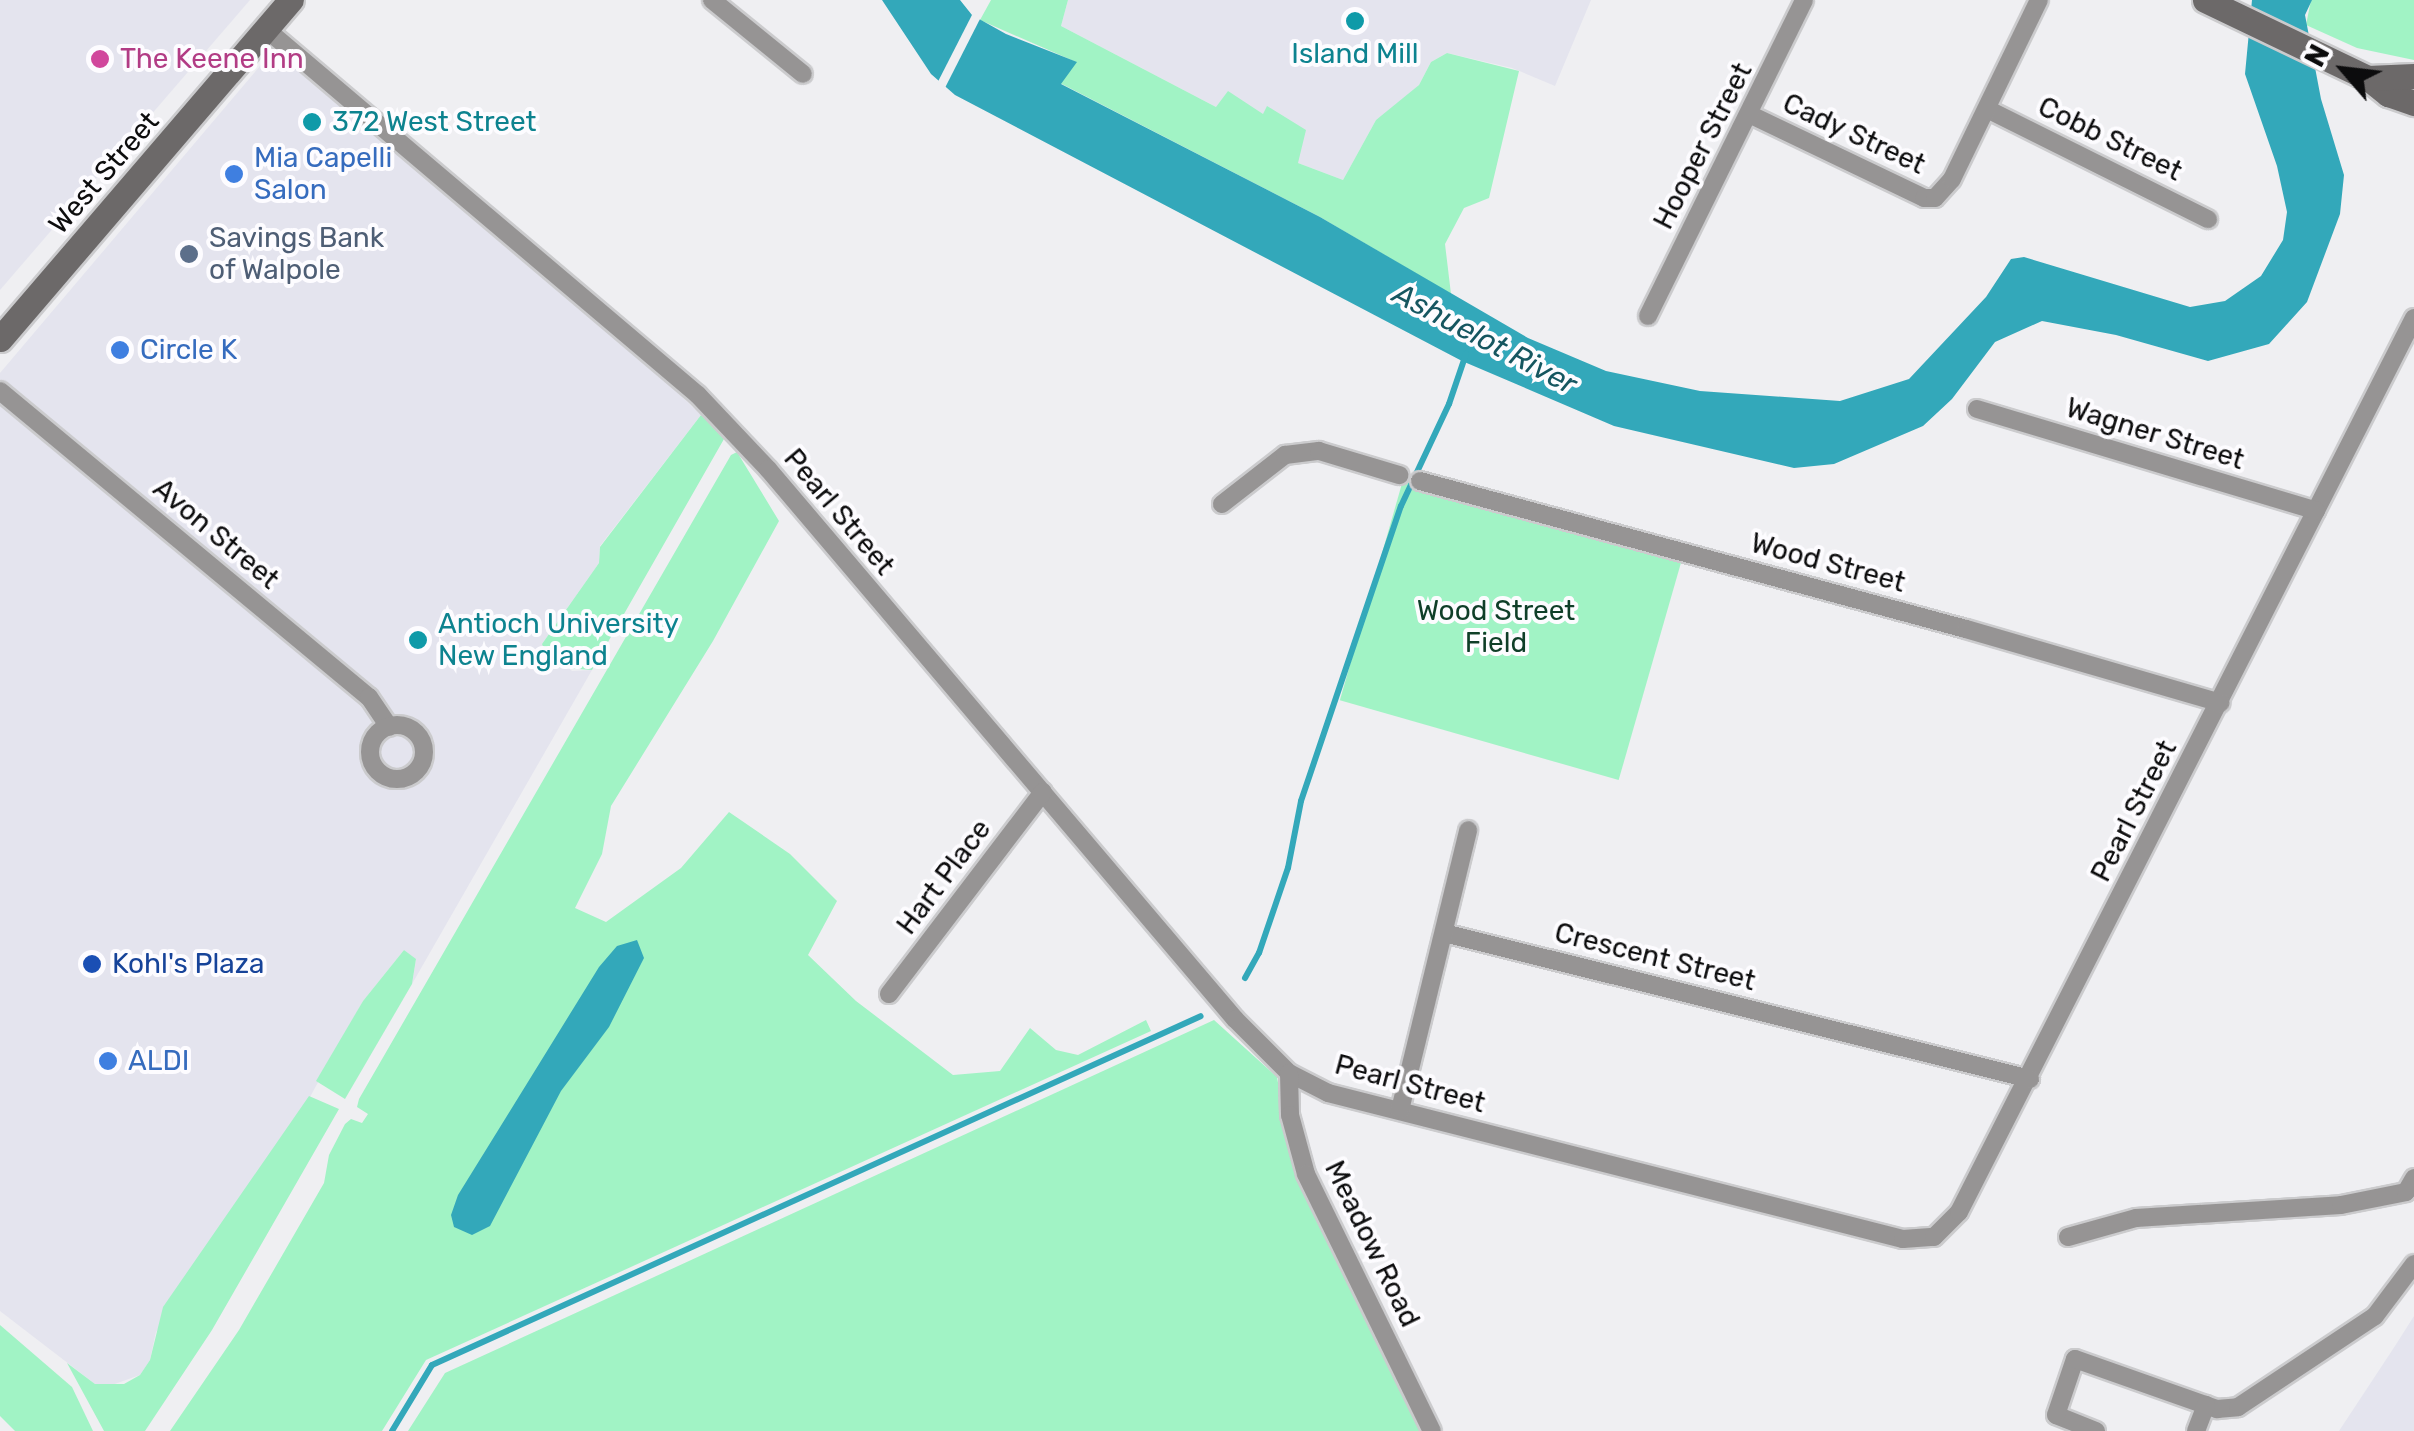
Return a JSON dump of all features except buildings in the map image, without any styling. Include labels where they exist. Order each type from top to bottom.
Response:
[{"type":"street","name":"West Street","points":[[0,338],[291,0]]},
{"type":"street","points":[[712,0],[803,74]]},
{"type":"street","name":"Hooper Street","points":[[1648,316],[1804,0]]},
{"type":"street","points":[[1987,109],[2039,0]]},
{"type":"street","points":[[2205,0],[2368,78],[2388,94],[2414,102]]},
{"type":"street","name":"Pearl Street","points":[[266,29],[698,395],[768,469],[1235,1019],[1289,1073],[1328,1093],[1918,1240],[1934,1237],[1954,1221],[2030,1079],[2414,318]]},
{"type":"street","points":[[2368,78],[2414,76]]},
{"type":"street","name":"Cady Street","points":[[1750,115],[1924,198],[1935,198],[1952,179],[1987,109]]},
{"type":"street","name":"Cobb Street","points":[[1987,109],[2208,219]]},
{"type":"street","name":"Avon Street","points":[[0,391],[369,697],[389,727]]},
{"type":"street","name":"Wagner Street","points":[[1978,409],[2316,511]]},
{"type":"street","points":[[1222,504],[1285,455],[1318,451],[1399,475]]},
{"type":"street","name":"Wood Street","points":[[1420,482],[2220,703]]},
{"type":"street","name":"Hart Place","points":[[889,994],[1043,792]]},
{"type":"street","points":[[1400,1110],[1468,830]]},
{"type":"street","name":"Crescent Street","points":[[1444,933],[2030,1079]]},
{"type":"street","name":"Meadow Road","points":[[1289,1073],[1290,1115],[1306,1174],[1432,1431]]},
{"type":"street","points":[[2068,1237],[2136,1218],[2342,1205],[2411,1188]]},
{"type":"street","points":[[2096,1431],[2056,1415],[2075,1360],[2206,1405],[2238,1407],[2375,1316],[2414,1264]]},
{"type":"street","points":[[2196,1431],[2206,1405]]},
{"type":"shaded area","points":[[0,0],[250,0],[0,290]]},
{"type":"shaded area","points":[[1068,0],[1591,0],[1555,86],[1512,68],[1447,53],[1431,62],[1419,85],[1401,103],[1376,120],[1343,180],[1298,163],[1267,107],[1263,115],[1216,107],[1061,26]]},
{"type":"shaded area","points":[[271,53],[281,53],[625,342],[701,415],[600,546],[599,563],[542,644],[572,671],[592,670],[412,984],[416,960],[404,950],[363,1001],[305,1106],[156,1332],[150,1360],[140,1375],[109,1386],[95,1384],[0,1311],[0,373]]},
{"type":"shaded area","points":[[2414,1316],[2414,1431],[2339,1431],[2395,1346]]},
{"type":"green space","points":[[991,0],[1068,0],[1061,26],[1216,107],[1228,91],[1263,114],[1267,106],[1306,130],[1298,163],[1343,180],[1376,120],[1419,85],[1431,62],[1447,53],[1519,71],[1489,198],[1464,208],[1445,244],[1451,294],[1320,217],[1060,83],[1076,62],[980,20]]},
{"type":"green space","points":[[2311,0],[2414,0],[2414,60],[2357,48],[2306,25]]},
{"type":"green space","points":[[701,415],[724,439],[592,670],[552,667],[542,644],[599,563],[600,547]]},
{"type":"green space","points":[[737,452],[779,521],[713,641],[611,806],[602,854],[575,908],[606,922],[681,868],[729,812],[790,854],[837,901],[808,955],[856,1001],[953,1075],[1000,1071],[1030,1028],[1056,1050],[1078,1055],[1146,1020],[1151,1031],[426,1360],[382,1431],[170,1431],[239,1330],[324,1183],[329,1155],[345,1124],[351,1119],[362,1123],[368,1114],[357,1107],[359,1099],[731,455]]},
{"type":"green space","name":"Wood Street Field","points":[[1403,480],[1682,560],[1619,780],[1340,700]]},
{"type":"green space","points":[[404,950],[416,959],[412,984],[345,1099],[316,1081],[363,1001]]},
{"type":"green space","points":[[1214,1020],[1277,1077],[1293,1168],[1423,1431],[408,1431],[445,1373]]},
{"type":"green space","points":[[309,1096],[339,1109],[212,1330],[145,1431],[104,1431],[67,1363],[95,1384],[124,1384],[140,1375],[150,1360],[163,1307]]},
{"type":"green space","points":[[0,1325],[72,1387],[93,1431],[15,1431],[0,1416]]},
{"type":"water","name":"Ashuelot River","points":[[882,0],[960,0],[972,15],[1006,34],[1077,62],[1061,84],[1320,217],[1528,338],[1606,371],[1700,391],[1840,401],[1909,379],[1986,297],[2011,259],[2024,257],[2190,307],[2225,301],[2261,276],[2283,240],[2287,212],[2277,166],[2245,74],[2252,0],[2312,0],[2305,15],[2321,99],[2344,175],[2340,214],[2307,302],[2269,344],[2208,361],[2116,335],[2042,321],[1995,342],[1952,399],[1923,426],[1834,464],[1794,468],[1614,426],[1462,361],[955,95],[931,74]]},
{"type":"water","points":[[637,940],[644,958],[609,1027],[561,1091],[490,1226],[472,1235],[454,1227],[451,1215],[458,1195],[599,967],[617,946]]},
{"type":"pier","points":[[974,11],[982,15],[945,88],[937,84]]},
{"type":"waterway","name":"Ashuelot River","points":[[1245,978],[1259,953],[1288,868],[1301,801],[1401,506],[1449,404],[1466,354]]},
{"type":"waterway","points":[[392,1431],[432,1365],[1201,1016]]},
{"type":"place","name":"Island Mill","points":[[1355,21]]},
{"type":"place","name":"The Keene Inn","points":[[100,59]]},
{"type":"place","name":"372 West Street","points":[[312,122]]},
{"type":"place","name":"Mia Capelli Salon","points":[[234,174]]},
{"type":"place","name":"Savings Bank of Walpole","points":[[189,254]]},
{"type":"place","name":"Circle K","points":[[120,350]]},
{"type":"place","name":"Antioch University New England","points":[[418,640]]},
{"type":"place","name":"Kohl's Plaza","points":[[92,964]]},
{"type":"place","name":"ALDI","points":[[108,1061]]}]
